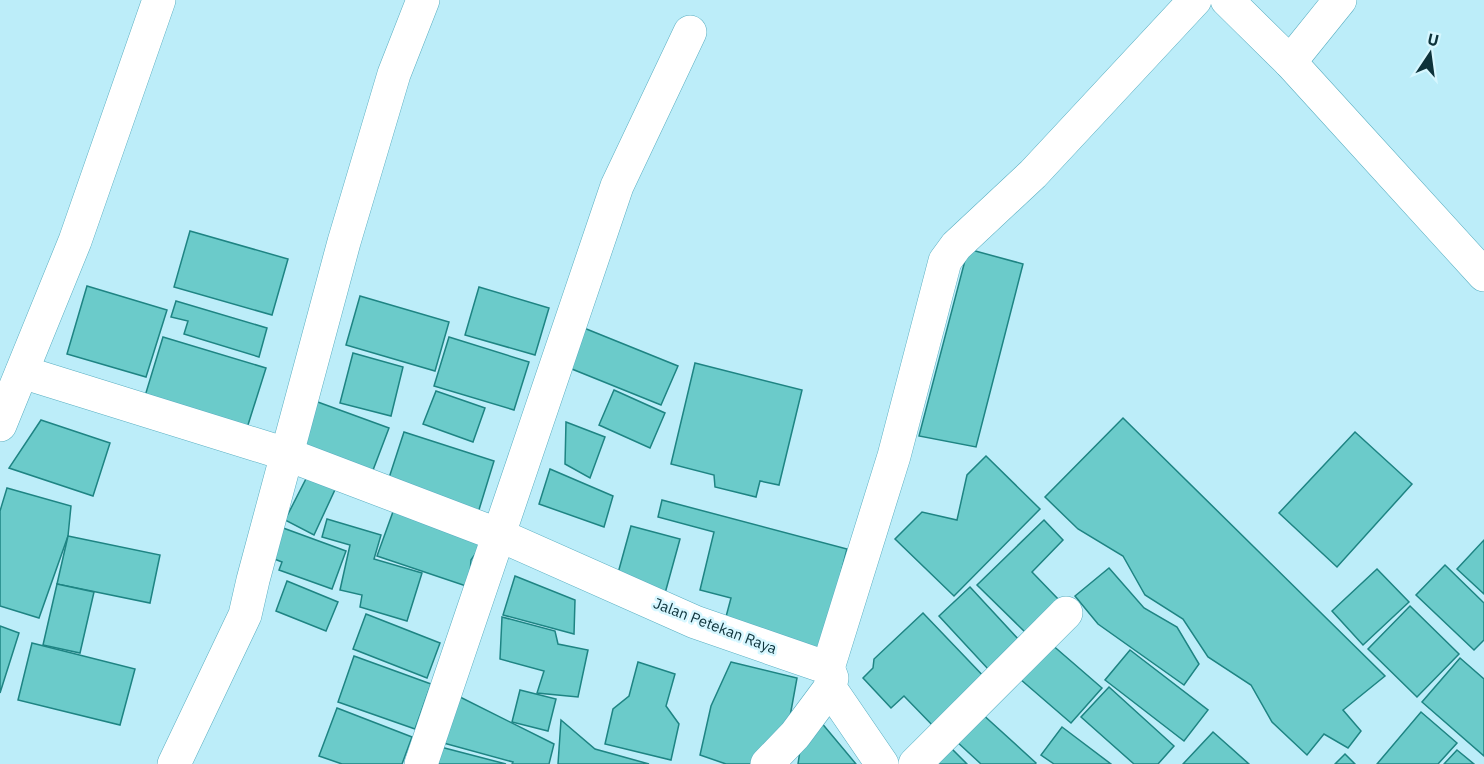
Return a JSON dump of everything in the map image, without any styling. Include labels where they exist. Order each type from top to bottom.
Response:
[{"type":"street","points":[[0,425],[75,241],[159,0]]},
{"type":"street","points":[[174,764],[245,615],[344,242],[394,74],[423,0]]},
{"type":"street","points":[[767,764],[795,735],[829,678],[894,456],[945,261],[956,246],[1033,174],[1195,0]]},
{"type":"street","points":[[1227,0],[1290,62],[1484,275]]},
{"type":"street","points":[[1290,62],[1341,0]]},
{"type":"street","points":[[421,764],[617,186],[690,32]]},
{"type":"street","name":"Jalan Petekan Raya","points":[[22,372],[286,454],[499,535],[695,622],[829,678]]},
{"type":"street","points":[[915,764],[1066,613]]},
{"type":"street","points":[[829,678],[882,764]]},
{"type":"building","points":[[190,231],[288,259],[272,315],[174,287]]},
{"type":"building","points":[[968,249],[1023,264],[976,447],[919,436]]},
{"type":"building","points":[[87,286],[167,310],[146,377],[67,354]]},
{"type":"building","points":[[479,287],[549,308],[535,355],[465,335]]},
{"type":"building","points":[[360,296],[449,322],[435,371],[346,345]]},
{"type":"building","points":[[176,301],[267,328],[259,357],[184,334],[188,321],[171,317]]},
{"type":"building","points":[[579,326],[678,366],[661,405],[562,365]]},
{"type":"building","points":[[163,337],[266,368],[247,428],[145,396]]},
{"type":"building","points":[[449,337],[529,362],[514,410],[434,386]]},
{"type":"building","points":[[353,353],[403,367],[391,416],[340,403]]},
{"type":"building","points":[[695,363],[802,390],[779,485],[760,481],[756,497],[715,487],[714,475],[671,464]]},
{"type":"building","points":[[614,390],[665,413],[650,448],[599,425]]},
{"type":"building","points":[[436,391],[485,408],[473,442],[423,424]]},
{"type":"building","points":[[315,401],[389,428],[370,478],[297,452]]},
{"type":"building","points":[[1123,418],[1385,676],[1343,710],[1361,731],[1348,748],[1324,734],[1307,755],[1272,722],[1251,685],[1208,657],[1183,619],[1145,595],[1123,556],[1078,529],[1045,497]]},
{"type":"building","points":[[41,420],[110,443],[93,496],[9,468]]},
{"type":"building","points":[[566,422],[605,437],[590,478],[565,464]]},
{"type":"building","points":[[404,432],[494,461],[478,513],[387,484]]},
{"type":"building","points":[[1355,432],[1412,484],[1337,567],[1279,513]]},
{"type":"building","points":[[986,456],[1040,509],[954,596],[895,539],[922,512],[957,520],[967,475]]},
{"type":"building","points":[[312,467],[339,481],[314,535],[285,520]]},
{"type":"building","points":[[550,469],[613,496],[604,527],[539,504]]},
{"type":"building","points":[[7,488],[71,506],[68,536],[39,618],[0,606],[0,511]]},
{"type":"building","points":[[662,500],[847,549],[820,656],[723,628],[731,598],[700,590],[714,532],[658,517]]},
{"type":"building","points":[[394,509],[485,540],[471,560],[469,587],[377,556]]},
{"type":"building","points":[[327,519],[381,535],[374,559],[422,573],[407,621],[360,607],[362,595],[340,590],[350,545],[322,537]]},
{"type":"building","points":[[1044,520],[1063,540],[1032,572],[1059,600],[1025,632],[977,585]]},
{"type":"building","points":[[275,525],[346,551],[332,589],[279,570],[282,562],[264,555]]},
{"type":"building","points":[[631,526],[680,539],[664,597],[615,584]]},
{"type":"building","points":[[68,536],[160,555],[150,603],[57,584]]},
{"type":"building","points":[[1484,540],[1484,594],[1457,569]]},
{"type":"building","points":[[1445,565],[1484,603],[1484,640],[1474,650],[1416,595]]},
{"type":"building","points":[[1109,568],[1144,608],[1177,627],[1199,664],[1184,685],[1098,624],[1075,596]]},
{"type":"building","points":[[1377,569],[1409,602],[1363,645],[1332,611]]},
{"type":"building","points":[[515,576],[575,600],[574,634],[503,615]]},
{"type":"building","points":[[287,581],[338,602],[326,631],[276,611]]},
{"type":"building","points":[[57,584],[94,592],[80,653],[43,645]]},
{"type":"building","points":[[970,587],[1020,641],[989,670],[939,616]]},
{"type":"building","points":[[1410,606],[1459,654],[1417,697],[1368,649]]},
{"type":"building","points":[[923,613],[989,682],[937,730],[904,696],[891,708],[863,678],[873,668],[874,659]]},
{"type":"building","points":[[366,614],[440,643],[427,678],[353,649]]},
{"type":"building","points":[[502,617],[555,631],[558,644],[588,650],[578,697],[537,693],[544,671],[500,659]]},
{"type":"building","points":[[0,626],[19,633],[0,693]]},
{"type":"building","points":[[32,643],[135,669],[120,725],[18,700]]},
{"type":"building","points":[[1050,643],[1102,688],[1071,723],[1020,679]]},
{"type":"building","points":[[1130,650],[1208,710],[1184,741],[1105,680]]},
{"type":"building","points":[[354,656],[431,684],[415,729],[338,702]]},
{"type":"building","points":[[1460,658],[1484,679],[1484,756],[1422,702]]},
{"type":"building","points":[[638,662],[675,674],[666,706],[679,724],[671,760],[605,744],[613,709],[629,696]]},
{"type":"building","points":[[731,662],[797,678],[787,733],[751,764],[726,764],[700,755],[711,706]]},
{"type":"building","points":[[1109,687],[1174,746],[1158,764],[1134,764],[1081,717]]},
{"type":"building","points":[[520,690],[556,699],[548,731],[512,722]]},
{"type":"building","points":[[454,694],[554,744],[549,764],[512,764],[513,762],[429,739]]},
{"type":"building","points":[[337,708],[412,737],[402,764],[342,764],[319,756]]},
{"type":"building","points":[[980,712],[1036,763],[981,764],[955,740]]},
{"type":"building","points":[[1421,712],[1457,743],[1438,764],[1377,764]]},
{"type":"building","points":[[561,720],[595,749],[649,764],[558,764]]},
{"type":"building","points":[[820,721],[856,764],[798,764],[802,737]]},
{"type":"building","points":[[1062,727],[1111,764],[1054,764],[1041,755]]},
{"type":"building","points":[[1213,732],[1249,764],[1183,764]]},
{"type":"building","points":[[947,744],[967,764],[927,764]]},
{"type":"building","points":[[433,745],[506,764],[428,764]]},
{"type":"building","points":[[1457,750],[1474,764],[1444,764]]},
{"type":"building","points":[[1345,754],[1355,764],[1335,764]]}]
